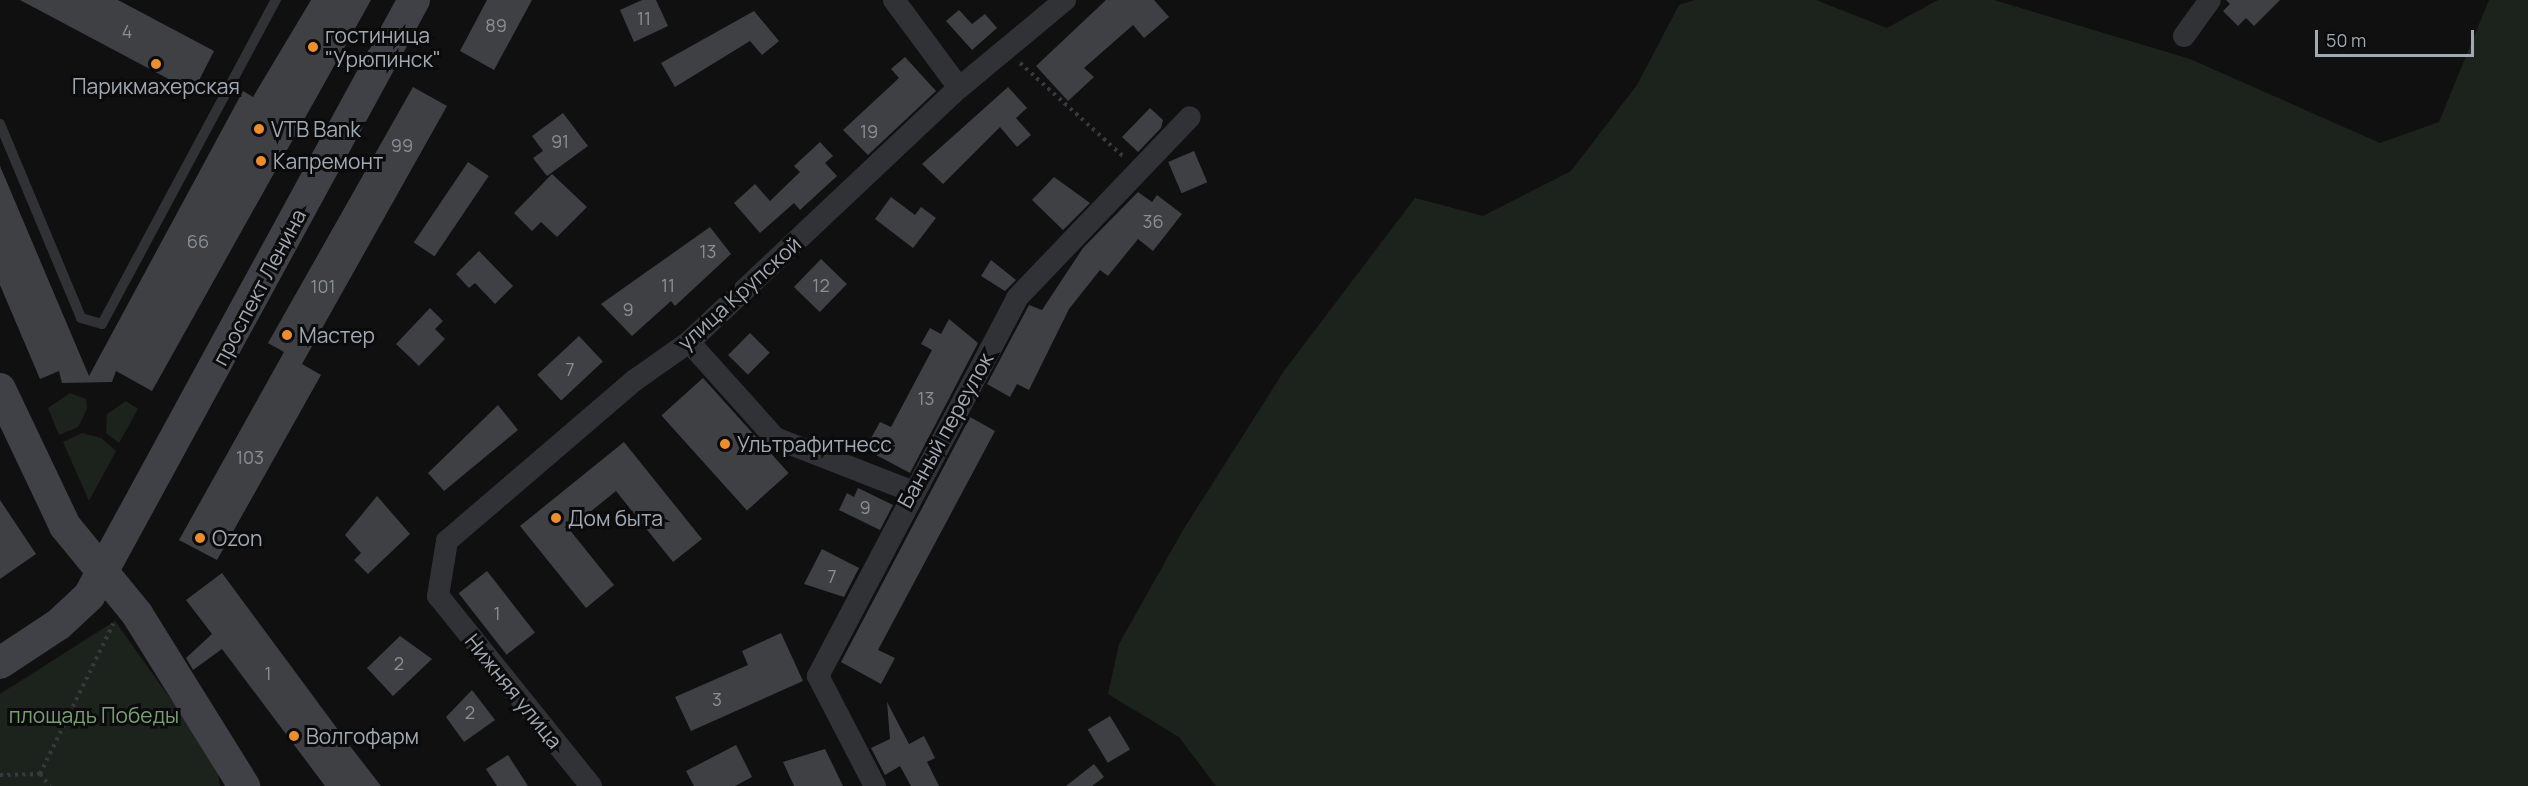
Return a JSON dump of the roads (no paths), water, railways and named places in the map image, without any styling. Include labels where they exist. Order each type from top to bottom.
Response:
[{"type":"main road","name":"проспект Ленина","points":[[103,573],[413,0]]},
{"type":"main road","points":[[0,389],[48,499],[137,614],[245,783]]},
{"type":"main road","points":[[0,663],[79,608],[103,573]]},
{"type":"street","points":[[894,0],[959,88]]},
{"type":"street","name":"улица Крупской","points":[[438,596],[447,541],[635,380],[689,342],[959,88],[1004,48],[1065,0]]},
{"type":"street","points":[[2184,36],[2210,0]]},
{"type":"street","name":"Банный переулок","points":[[875,786],[818,676],[911,490],[1017,298],[1190,117]]},
{"type":"street","points":[[689,342],[775,438],[911,490]]},
{"type":"street","name":"Нижняя улица","points":[[438,596],[591,786]]},
{"type":"lane","points":[[0,124],[81,318],[102,324],[276,0]]},
{"type":"place","name":"гостиница \"Урюпинск\"","points":[[313,47]]},
{"type":"place","name":"Парикмахерская","points":[[156,64]]},
{"type":"place","name":"VTB Bank","points":[[259,129]]},
{"type":"place","name":"Капремонт","points":[[261,161]]},
{"type":"place","name":"Мастер","points":[[287,335]]},
{"type":"place","name":"Ультрафитнесс","points":[[725,444]]},
{"type":"place","name":"Дом быта","points":[[556,518]]},
{"type":"place","name":"Ozon","points":[[200,538]]},
{"type":"place","name":"Волгофарм","points":[[294,736]]},
{"type":"park label","name":"площадь Победы","points":[[94,715]]}]
